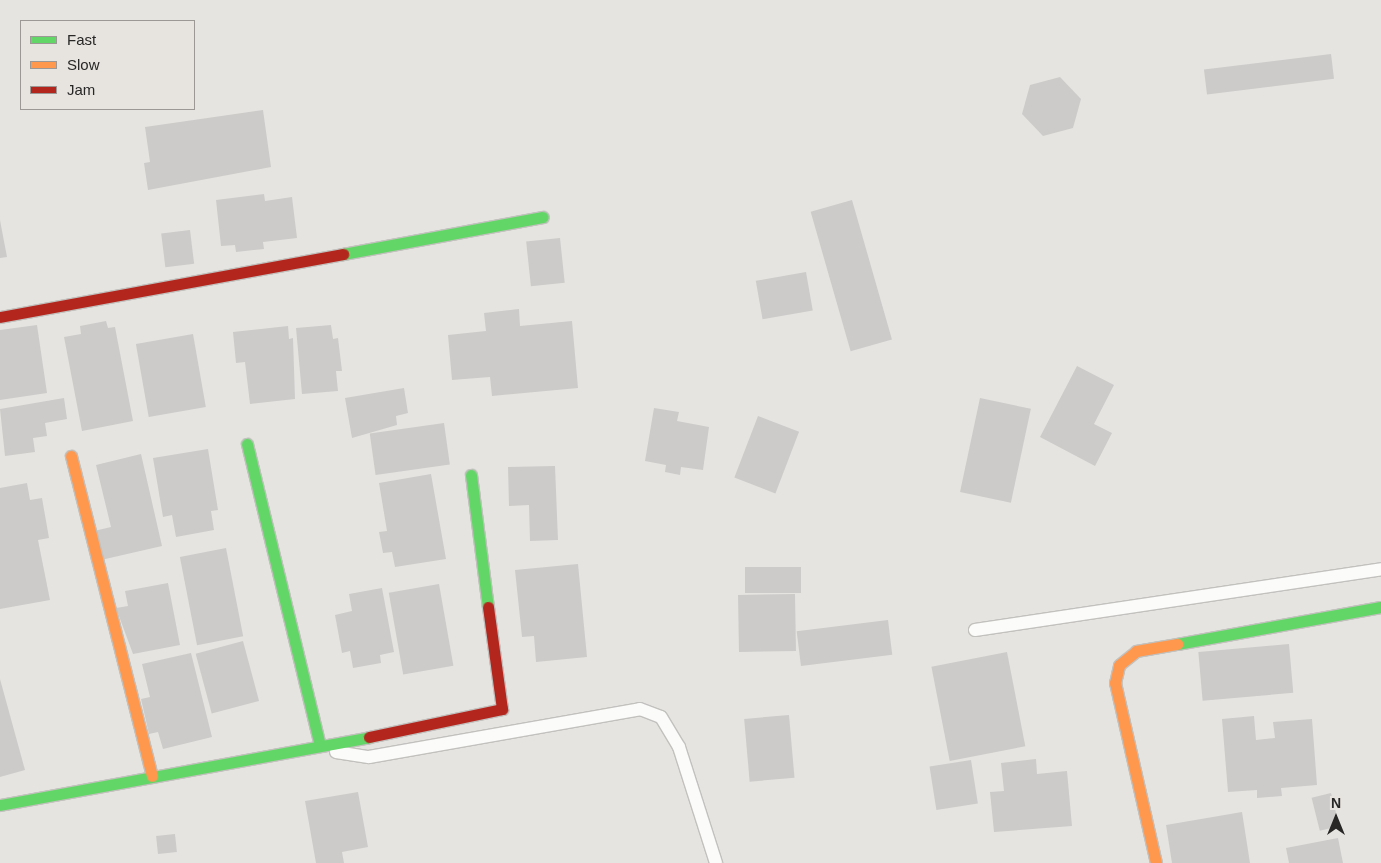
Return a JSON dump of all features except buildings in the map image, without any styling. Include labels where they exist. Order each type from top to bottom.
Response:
[{"type":"street","points":[[0,317],[544,217]]},
{"type":"street","points":[[247,444],[320,744]]},
{"type":"street","points":[[71,456],[152,776]]},
{"type":"street","points":[[0,805],[320,744],[485,716],[502,709],[471,475]]},
{"type":"street","points":[[1156,863],[1115,683],[1119,665],[1136,650],[1381,607]]},
{"type":"lane","points":[[975,630],[1381,569]]},
{"type":"lane","points":[[304,747],[369,757],[640,709],[661,717],[680,747],[716,863]]},
{"type":"traffic: fast","points":[[343,254],[543,217]]},
{"type":"traffic: fast","points":[[247,444],[320,745]]},
{"type":"traffic: fast","points":[[471,475],[488,607]]},
{"type":"traffic: fast","points":[[1177,644],[1381,607]]},
{"type":"traffic: fast","points":[[0,805],[369,737]]},
{"type":"traffic: slow","points":[[71,456],[152,776]]},
{"type":"traffic: slow","points":[[1156,863],[1115,683],[1119,665],[1136,651],[1177,644]]},
{"type":"traffic: jam","points":[[0,317],[343,254]]},
{"type":"traffic: jam","points":[[369,737],[502,709],[488,607]]}]
